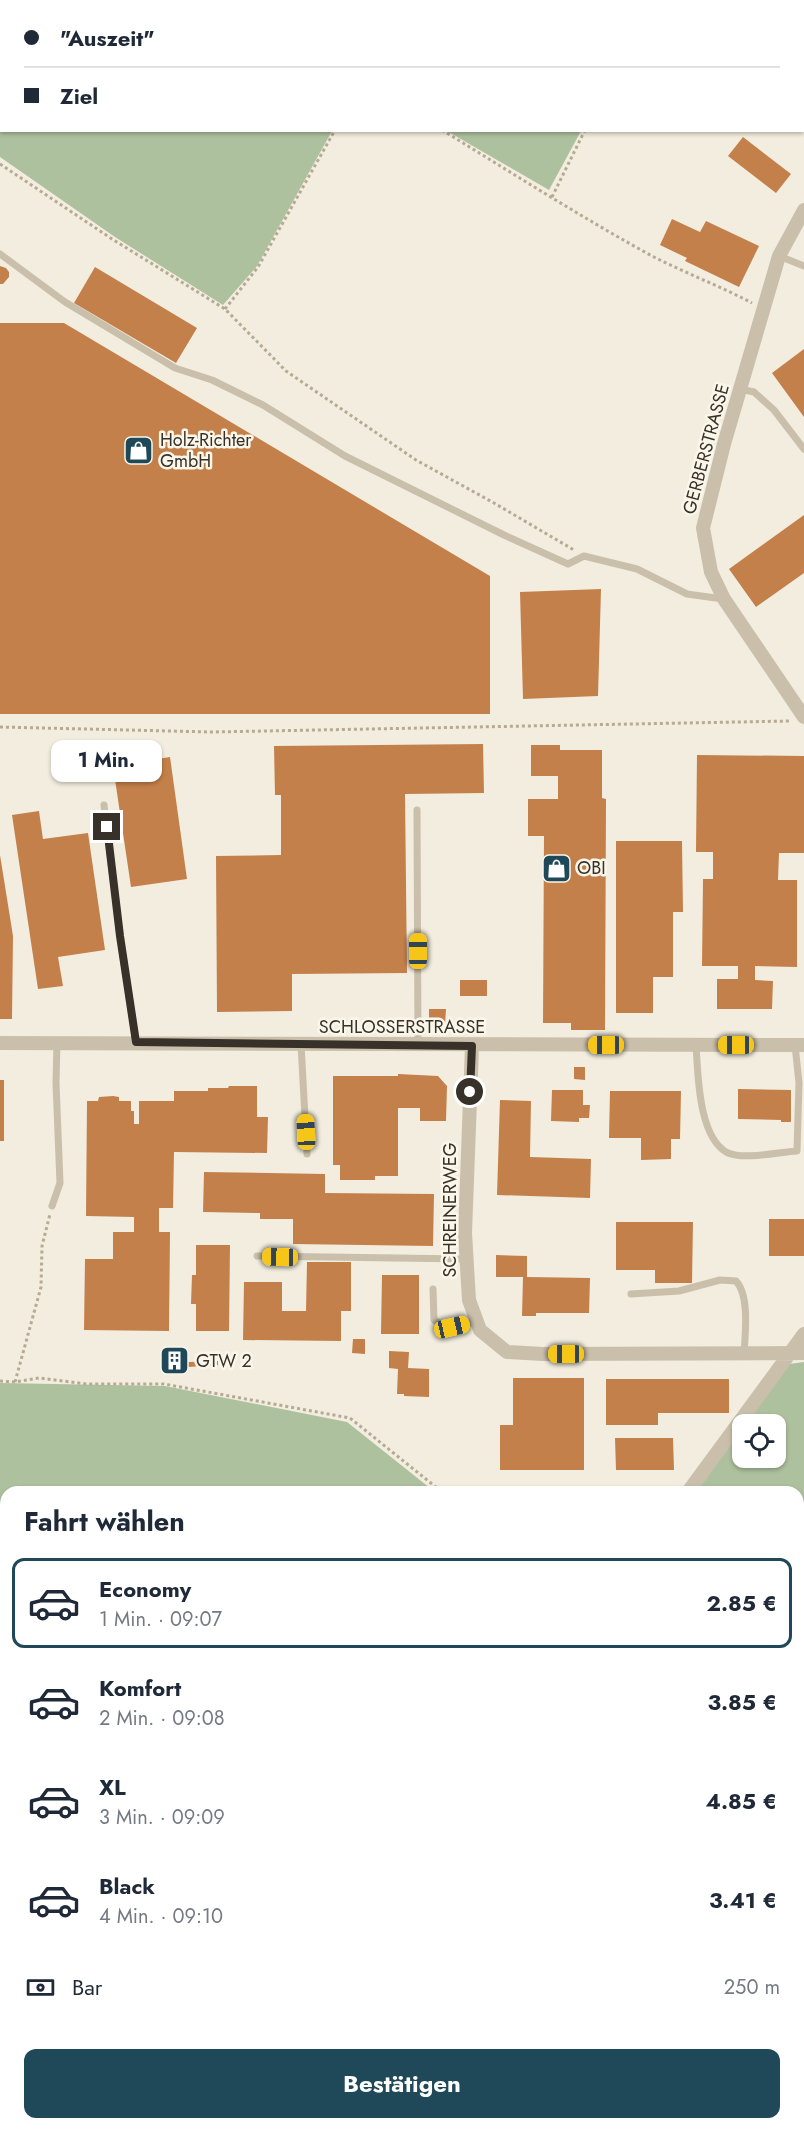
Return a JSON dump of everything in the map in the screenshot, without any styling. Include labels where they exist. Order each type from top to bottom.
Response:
[{"type":"street","name":"GERBERSTRASSE","points":[[798,719],[724,599],[711,572],[704,528],[762,309],[779,256],[804,210]]},
{"type":"street","name":"SCHLOSSERSTRASSE","points":[[0,1043],[136,1042],[472,1046],[800,1045]]},
{"type":"street","name":"SCHREINERWEG","points":[[472,1046],[465,1233],[469,1300],[480,1330],[507,1352],[543,1354],[804,1353]]},
{"type":"street","points":[[692,1486],[804,1334]]},
{"type":"lane","points":[[0,254],[65,302],[175,368],[213,380],[263,405],[345,456],[504,536],[568,564],[584,556],[637,569],[687,594],[724,599]]},
{"type":"lane","points":[[779,256],[804,266]]},
{"type":"lane","points":[[740,389],[754,392],[774,410],[804,449]]},
{"type":"lane","points":[[104,805],[136,1042]]},
{"type":"lane","points":[[417,810],[418,1045]]},
{"type":"lane","points":[[52,1206],[60,1183],[56,1083],[57,1042]]},
{"type":"lane","points":[[301,1044],[307,1154]]},
{"type":"lane","points":[[696,1045],[700,1097],[707,1125],[717,1144],[728,1153],[743,1155],[797,1151],[800,1045]]},
{"type":"lane","points":[[257,1256],[466,1259]]},
{"type":"lane","points":[[631,1294],[679,1291],[720,1280],[736,1281],[741,1287],[745,1316],[744,1354]]},
{"type":"lane","points":[[433,1289],[434,1320],[442,1326],[452,1327],[477,1321]]},
{"type":"path","points":[[225,309],[258,267],[334,132]]},
{"type":"path","points":[[445,132],[654,257],[726,289],[762,309]]},
{"type":"path","points":[[552,197],[584,132]]},
{"type":"path","points":[[0,164],[112,239],[225,309],[286,371],[416,460],[494,502],[584,556]]},
{"type":"path","points":[[0,727],[212,732],[798,719]]},
{"type":"path","points":[[15,1382],[41,1287],[42,1246],[52,1206]]},
{"type":"path","points":[[0,1381],[15,1382],[39,1378],[87,1384],[164,1384],[350,1418],[435,1486]]},
{"type":"green space","points":[[0,132],[331,132],[257,266],[223,305],[115,237],[0,157]]},
{"type":"green space","points":[[449,132],[580,132],[549,190]]},
{"type":"green space","points":[[804,1362],[804,1486],[697,1486],[732,1439],[732,1468],[786,1468],[786,1414],[751,1414],[789,1364]]},
{"type":"green space","points":[[0,1383],[165,1386],[347,1422],[427,1486],[0,1486]]},
{"type":"building","points":[[743,137],[791,174],[776,193],[728,156]]},
{"type":"building","points":[[672,219],[700,232],[706,221],[759,246],[739,287],[685,261],[687,258],[660,245]]},
{"type":"building","points":[[0,266],[9,272],[9,277],[3,284],[0,284]]},
{"type":"building","points":[[95,267],[197,328],[176,363],[74,303]]},
{"type":"building","name":"Holz-Richter GmbH","points":[[0,323],[64,323],[490,576],[490,714],[0,714]]},
{"type":"building","points":[[804,349],[804,417],[772,373]]},
{"type":"building","points":[[804,515],[804,573],[756,607],[729,569]]},
{"type":"building","points":[[601,589],[598,696],[523,699],[520,592]]},
{"type":"building","points":[[483,744],[484,793],[405,794],[407,973],[292,974],[292,1011],[217,1012],[216,856],[281,855],[281,795],[275,795],[274,746]]},
{"type":"building","points":[[531,745],[560,745],[560,750],[602,750],[602,798],[606,799],[605,1030],[571,1030],[571,1023],[543,1023],[544,836],[528,836],[528,799],[558,799],[558,776],[531,776]]},
{"type":"building","points":[[697,755],[804,756],[804,853],[779,853],[778,880],[797,880],[797,967],[755,966],[755,980],[773,981],[772,1009],[717,1009],[717,979],[738,979],[738,966],[702,966],[703,879],[713,879],[713,852],[696,852]]},
{"type":"building","points":[[170,757],[187,879],[131,887],[113,766]]},
{"type":"building","points":[[39,811],[43,839],[88,833],[105,950],[58,957],[63,986],[38,989],[12,815]]},
{"type":"building","points":[[616,841],[682,841],[683,912],[673,912],[673,977],[653,977],[653,1013],[616,1013]]},
{"type":"building","points":[[0,855],[13,936],[12,1019],[0,1019]]},
{"type":"building","points":[[460,980],[487,980],[487,996],[460,996]]},
{"type":"building","points":[[429,1009],[446,1009],[445,1025],[429,1025]]},
{"type":"building","points":[[574,1067],[585,1067],[585,1080],[574,1079]]},
{"type":"building","points":[[398,1074],[438,1076],[447,1086],[446,1121],[420,1121],[420,1108],[398,1108],[398,1176],[375,1176],[375,1180],[340,1180],[340,1165],[333,1165],[333,1076],[398,1076]]},
{"type":"building","points":[[0,1080],[4,1080],[4,1141],[0,1141]]},
{"type":"building","points":[[229,1086],[257,1086],[257,1117],[268,1117],[267,1153],[174,1152],[173,1208],[159,1208],[159,1232],[170,1232],[169,1331],[84,1330],[85,1259],[113,1259],[113,1232],[134,1232],[134,1217],[86,1216],[87,1101],[98,1101],[99,1097],[113,1096],[119,1097],[119,1101],[131,1101],[134,1124],[139,1124],[139,1101],[174,1101],[174,1091],[208,1091],[208,1088],[228,1088]]},
{"type":"building","points":[[738,1089],[791,1090],[791,1122],[738,1119]]},
{"type":"building","points":[[552,1090],[583,1090],[583,1105],[590,1105],[589,1118],[579,1118],[579,1122],[551,1121]]},
{"type":"building","points":[[610,1091],[681,1091],[680,1139],[671,1139],[671,1159],[641,1160],[641,1138],[609,1138]]},
{"type":"building","points":[[500,1100],[531,1101],[530,1157],[591,1159],[590,1198],[497,1195]]},
{"type":"building","points":[[204,1172],[325,1174],[325,1193],[434,1194],[433,1246],[293,1244],[293,1219],[260,1219],[260,1213],[203,1212]]},
{"type":"building","points":[[769,1219],[804,1219],[804,1256],[769,1256]]},
{"type":"building","points":[[616,1222],[693,1222],[692,1283],[655,1283],[655,1270],[616,1270]]},
{"type":"building","points":[[196,1245],[230,1245],[229,1331],[196,1331],[196,1304],[191,1304],[192,1275],[196,1275]]},
{"type":"building","points":[[496,1255],[527,1256],[527,1277],[590,1278],[589,1313],[536,1313],[536,1316],[522,1316],[523,1277],[496,1277]]},
{"type":"building","points":[[307,1262],[351,1262],[351,1311],[341,1311],[341,1341],[243,1340],[244,1282],[282,1282],[282,1311],[306,1311]]},
{"type":"building","points":[[382,1275],[419,1275],[419,1334],[381,1334]]},
{"type":"building","points":[[353,1339],[365,1339],[365,1354],[352,1353]]},
{"type":"building","points":[[389,1351],[409,1352],[408,1368],[429,1369],[429,1397],[397,1394],[398,1369],[389,1368]]},
{"type":"building","name":"GTW 2","points":[[164,1355],[189,1362],[218,1361],[218,1365],[188,1367],[162,1359]]},
{"type":"building","points":[[513,1378],[584,1378],[584,1470],[500,1470],[500,1425],[513,1425]]},
{"type":"building","points":[[606,1379],[729,1379],[729,1413],[658,1413],[658,1425],[606,1425]]},
{"type":"building","points":[[615,1438],[673,1438],[674,1470],[616,1470]]},
{"type":"place","name":"Holz-Richter GmbH","points":[[139,450]]},
{"type":"place","name":"OBI","points":[[556,868]]},
{"type":"place","name":"GTW 2","points":[[175,1361]]},
{"type":"route","points":[[107,827],[136,1042],[472,1046],[470,1092]]}]
